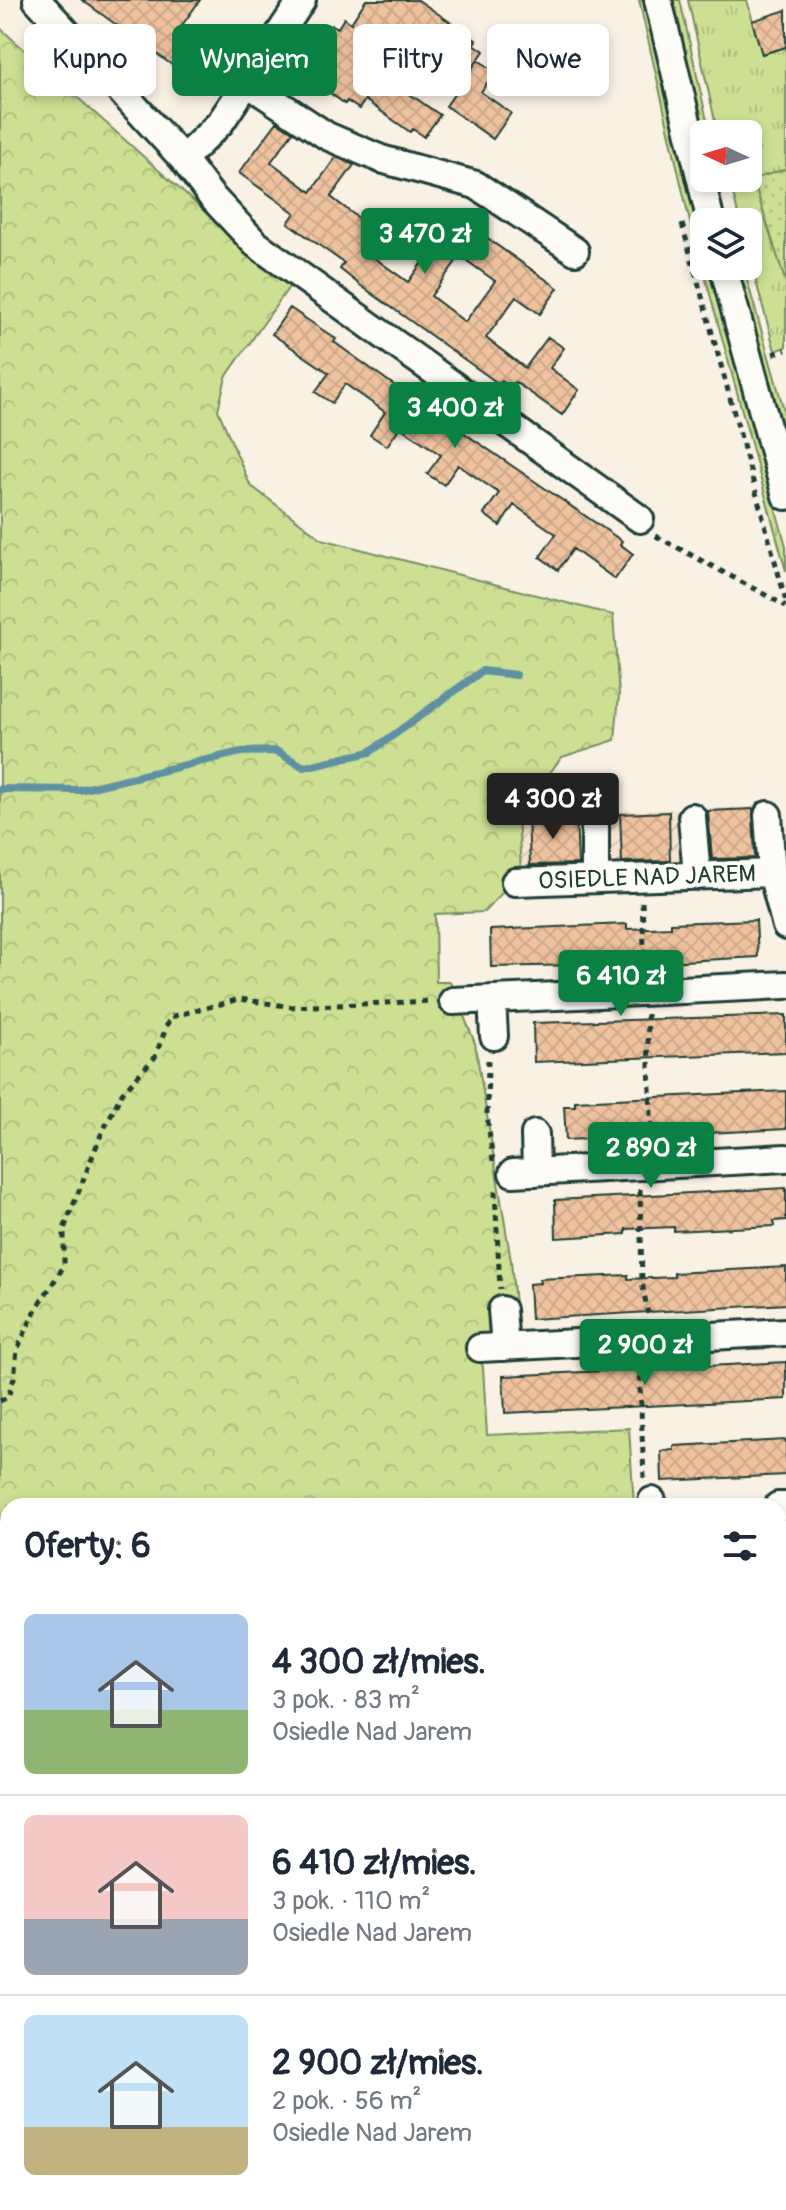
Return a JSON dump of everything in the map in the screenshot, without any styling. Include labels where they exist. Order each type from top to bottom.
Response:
[{"type":"street","points":[[37,0],[183,159],[211,196],[256,244],[640,519]]},
{"type":"street","points":[[286,24],[302,0]]},
{"type":"street","points":[[658,0],[708,208]]},
{"type":"street","points":[[183,159],[220,123],[237,96]]},
{"type":"street","points":[[267,96],[327,136],[381,159],[476,185],[575,251]]},
{"type":"street","points":[[727,280],[786,496]]},
{"type":"street","points":[[768,815],[772,873]]},
{"type":"street","points":[[692,817],[697,876]]},
{"type":"street","points":[[595,823],[595,879]]},
{"type":"street","name":"OSIEDLE NAD JAREM","points":[[515,882],[772,873],[786,926]]},
{"type":"street","points":[[453,1001],[786,985]]},
{"type":"street","points":[[492,999],[494,1036]]},
{"type":"street","points":[[535,1134],[525,1172],[786,1158]]},
{"type":"street","points":[[502,1310],[492,1348],[786,1332]]},
{"type":"path","points":[[772,355],[786,350]]},
{"type":"path","points":[[640,519],[643,529],[786,606]]},
{"type":"path","points":[[641,878],[646,991],[646,1166],[642,1282],[647,1301],[644,1486],[650,1498]]},
{"type":"path","points":[[0,1401],[8,1397],[17,1350],[36,1309],[64,1266],[64,1229],[100,1137],[122,1093],[155,1057],[170,1017],[240,999],[292,1007],[453,1001]]},
{"type":"shaded area","points":[[778,806],[780,863],[521,873],[518,814]]},
{"type":"green space","points":[[639,0],[645,0],[694,208],[690,208],[690,221]]},
{"type":"green space","points":[[672,0],[680,0],[707,120],[700,120]]},
{"type":"green space","points":[[688,0],[747,0],[762,54],[786,47],[786,169],[762,177],[762,120],[715,120]]},
{"type":"green space","points":[[0,28],[24,50],[24,96],[76,96],[289,287],[226,377],[218,410],[250,485],[322,539],[613,615],[619,695],[615,740],[562,757],[518,814],[521,873],[484,912],[435,914],[436,982],[450,982],[475,1043],[511,1261],[517,1325],[477,1352],[483,1367],[487,1435],[629,1428],[633,1498],[0,1498]]},
{"type":"green space","points":[[786,169],[786,283],[757,192],[762,192],[762,176]]},
{"type":"green space","points":[[732,192],[757,192],[762,208],[736,208]]},
{"type":"green space","points":[[762,208],[786,283],[786,347],[775,351],[756,280],[762,280]]},
{"type":"green space","points":[[706,280],[712,280],[786,546],[786,571]]},
{"type":"green space","points":[[740,280],[747,280],[786,417],[786,445]]},
{"type":"building","points":[[82,0],[200,0],[183,24],[172,24],[172,65],[156,53],[156,24],[115,24]]},
{"type":"building","points":[[366,0],[418,0],[453,24],[353,24],[353,96],[412,96],[440,115],[424,137],[413,129],[410,132],[365,100],[359,109],[334,96],[337,96],[337,28],[344,18],[351,23]]},
{"type":"building","points":[[786,10],[786,47],[762,54],[752,21]]},
{"type":"building","points":[[471,37],[476,40],[474,44],[484,51],[471,70]]},
{"type":"building","points":[[478,60],[487,66],[487,83],[481,92],[511,113],[493,139],[446,106],[453,96],[471,96],[471,70]]},
{"type":"building","points":[[277,122],[293,132],[271,162],[311,192],[336,157],[354,165],[331,197],[388,237],[373,257],[408,282],[455,216],[558,288],[540,314],[516,297],[486,338],[525,368],[548,337],[564,348],[550,368],[579,390],[562,415],[515,382],[511,388],[502,381],[499,384],[360,285],[340,269],[344,263],[288,223],[295,213],[239,173]],"holes":[[[460,256],[495,281],[465,322],[431,296]]]},
{"type":"building","points":[[290,308],[336,339],[334,342],[391,383],[622,541],[620,544],[633,554],[615,579],[573,549],[558,570],[540,557],[556,534],[514,505],[500,526],[484,514],[499,493],[458,465],[444,485],[427,474],[441,455],[400,427],[387,446],[370,435],[385,412],[345,384],[332,403],[315,392],[329,373],[272,334]]},
{"type":"building","points":[[753,809],[755,858],[712,859],[708,811]]},
{"type":"building","points":[[669,812],[670,861],[622,862],[620,814]]},
{"type":"building","points":[[576,816],[578,864],[530,865],[528,818]]},
{"type":"building","points":[[756,920],[758,957],[491,967],[490,930],[627,924],[627,929],[671,927],[671,923]]},
{"type":"building","points":[[786,1015],[786,1052],[534,1062],[533,1023]]},
{"type":"building","points":[[786,1091],[786,1129],[566,1140],[564,1106],[575,1106],[575,1101]]},
{"type":"building","points":[[786,1188],[786,1220],[774,1221],[775,1226],[674,1231],[674,1227],[626,1229],[626,1234],[556,1238],[555,1200]]},
{"type":"building","points":[[786,1267],[786,1304],[531,1319],[529,1284],[540,1283],[539,1279],[628,1275],[628,1279],[674,1277],[674,1273]]},
{"type":"building","points":[[786,1362],[786,1399],[505,1413],[503,1376]]},
{"type":"building","points":[[786,1440],[786,1475],[662,1481],[661,1451],[674,1450],[674,1446]]},
{"type":"waterway","points":[[0,789],[79,790],[241,752],[276,751],[304,767],[370,752],[482,671],[516,675]]}]
